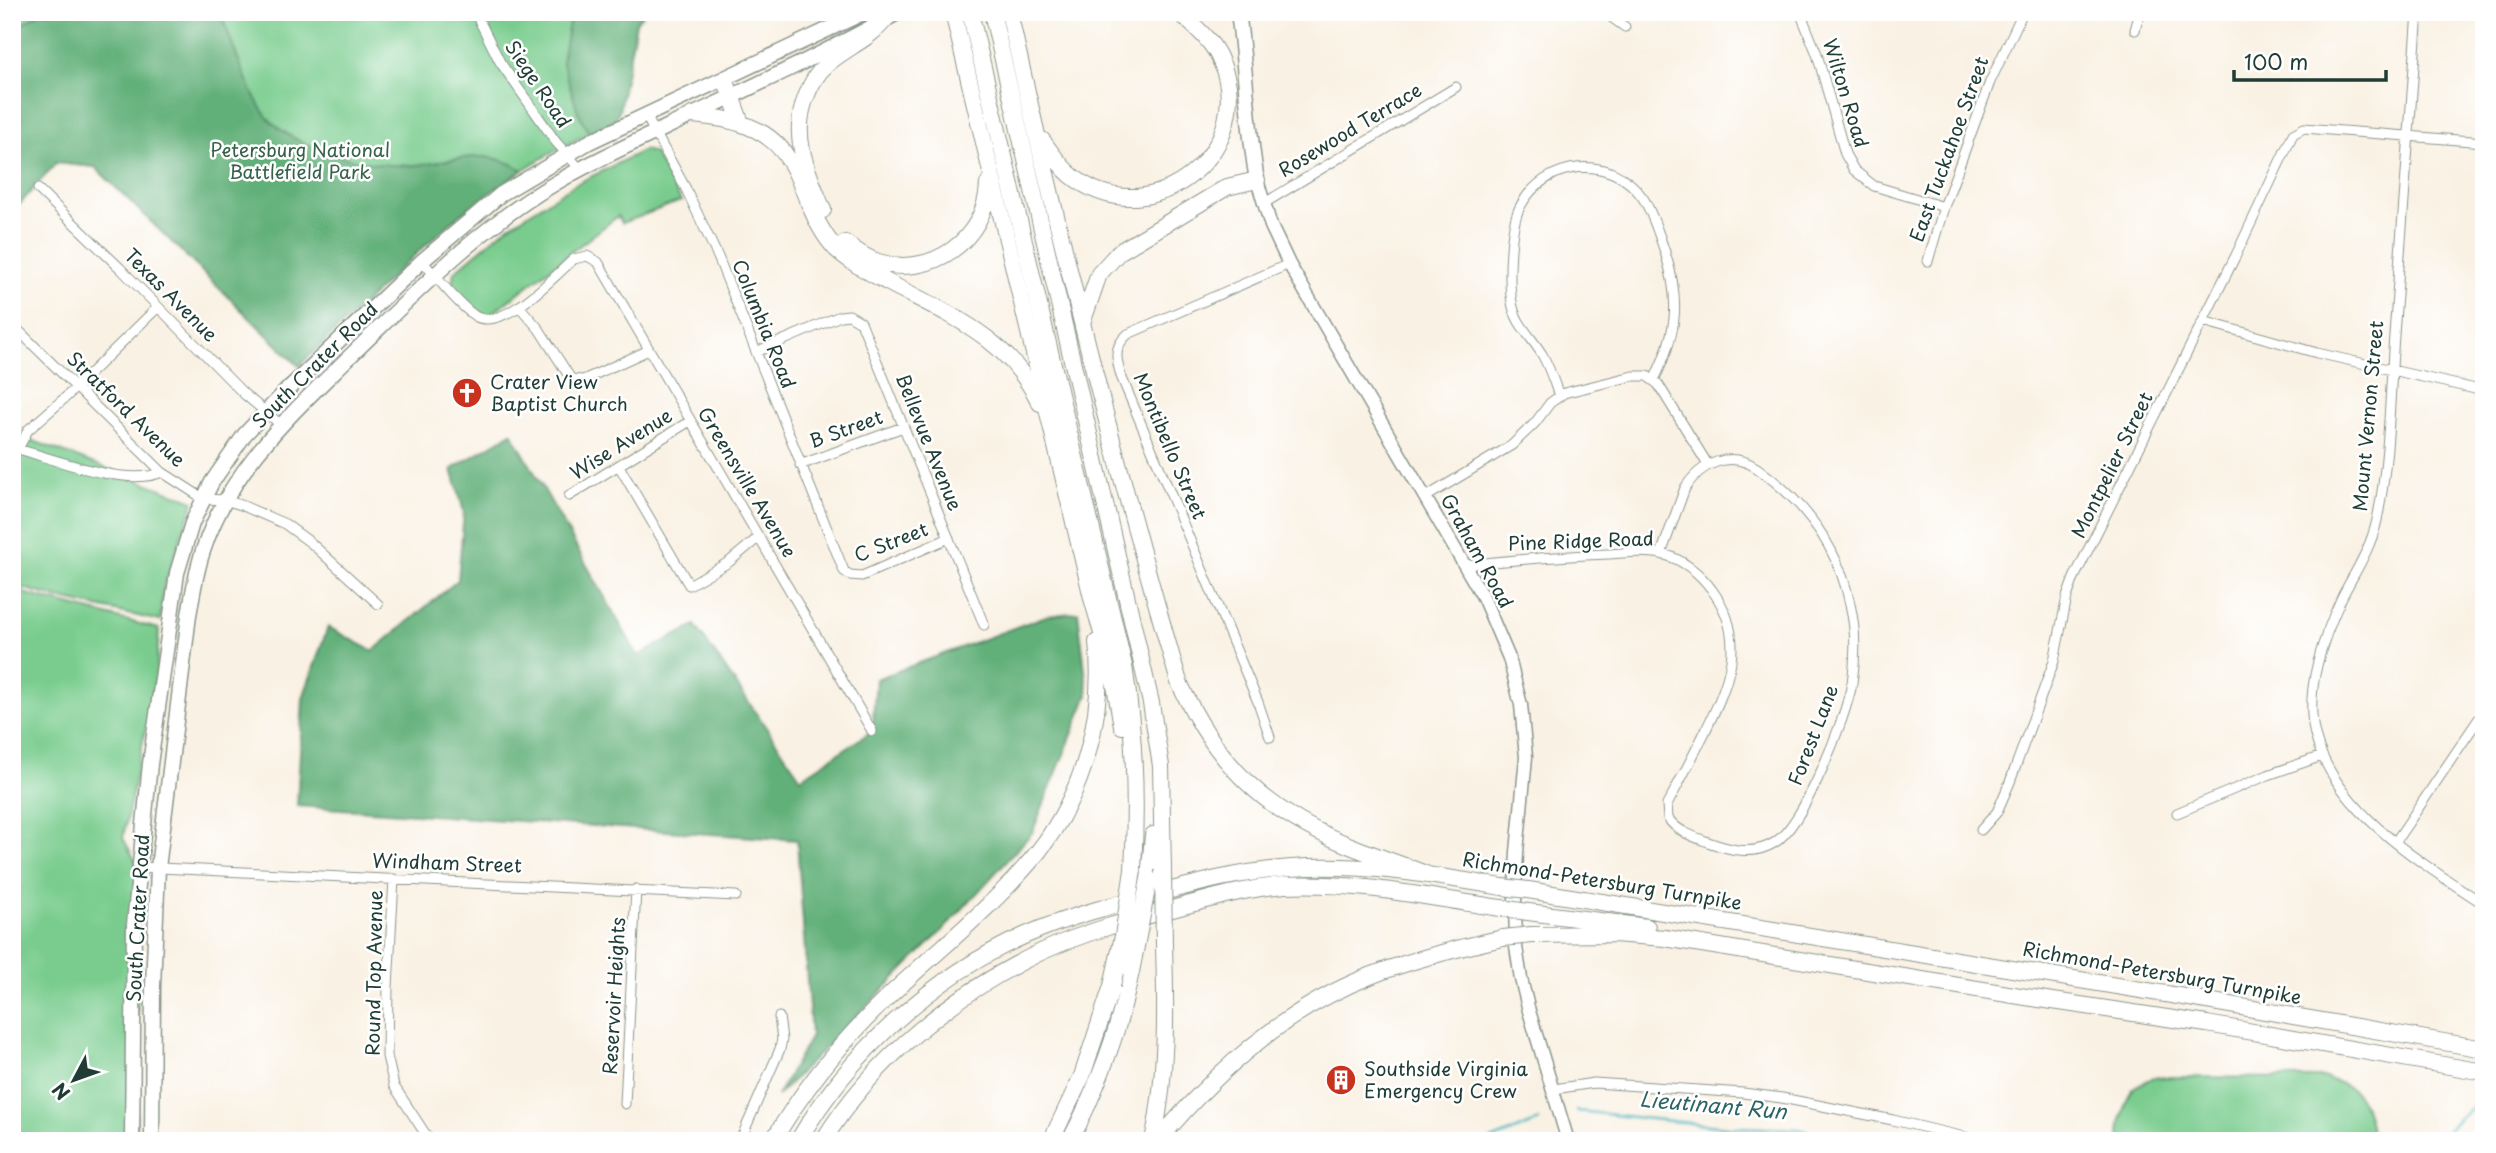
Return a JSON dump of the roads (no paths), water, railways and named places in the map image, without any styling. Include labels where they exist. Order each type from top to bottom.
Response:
[{"type":"highway","points":[[992,12],[1151,703],[1156,874],[1164,946],[1164,1066],[1153,1141]]},
{"type":"highway","points":[[1009,12],[1082,322],[1132,516],[1179,682],[1216,750],[1250,788],[1285,814],[1351,847],[1428,875]]},
{"type":"highway","points":[[1036,130],[1059,164],[1071,176],[1097,191],[1126,197],[1154,194],[1168,190],[1192,175],[1205,163],[1221,138],[1228,110],[1228,94],[1218,54],[1204,35],[1179,12]]},
{"type":"highway","points":[[959,14],[988,160],[1092,598],[1112,668],[1124,741],[1128,808],[1135,836]]},
{"type":"highway","points":[[959,14],[1124,666],[1134,748],[1135,836],[1123,936],[1112,986],[1088,1058],[1064,1116],[1049,1141]]},
{"type":"highway","points":[[892,16],[872,35],[826,65],[810,86],[801,112],[799,136],[804,162],[827,220],[835,233],[859,253],[880,262],[907,265],[942,256],[965,240],[982,215],[988,195],[988,160]]},
{"type":"highway","points":[[725,79],[741,123]]},
{"type":"highway","points":[[692,115],[741,123],[773,141],[789,159],[820,228],[838,250],[870,272],[971,327],[993,342],[1020,369],[1051,426]]},
{"type":"highway","points":[[1082,322],[1099,274],[1119,252],[1227,187],[1257,180]]},
{"type":"highway","points":[[1100,389],[1109,480],[1126,591]]},
{"type":"highway","points":[[773,1141],[802,1094],[852,1034],[1012,880],[1054,829],[1077,783],[1097,710],[1100,668],[1092,598]]},
{"type":"highway","name":"Richmond-Petersburg Turnpike","points":[[798,1141],[828,1096],[890,1027],[928,995],[975,962],[1025,936],[1089,911],[1222,876],[1261,870],[1319,867],[1428,875],[2184,997],[2484,1049]]},
{"type":"highway","points":[[1070,1141],[1110,1053],[1124,1007],[1156,874]]},
{"type":"highway","points":[[823,1141],[843,1111],[870,1079],[925,1026],[979,986],[1009,968],[1082,935],[1231,893],[1286,885],[1372,890],[1665,929],[1713,945]]},
{"type":"highway","points":[[1158,1141],[1188,1105],[1252,1045],[1308,1007],[1368,977],[1410,961],[1503,938],[1532,935],[1614,934],[1713,945],[2245,1030],[2484,1072]]},
{"type":"main road","points":[[836,27],[846,12]]},
{"type":"main road","name":"South Crater Road","points":[[132,1141],[133,949],[139,867],[150,764],[177,573],[192,523],[245,434],[422,261],[489,203],[567,154],[865,12]]},
{"type":"main road","name":"Graham Road","points":[[1238,12],[1257,180],[1263,204],[1289,264],[1465,565],[1497,627],[1509,658],[1521,705],[1526,757],[1517,852],[1516,947],[1529,1011],[1568,1141]]},
{"type":"main road","name":"South Crater Road","points":[[152,1141],[153,951],[158,868],[189,615],[196,574],[213,524],[246,466],[280,424],[435,275],[491,227],[530,199],[580,169],[892,16]]},
{"type":"main road","points":[[133,949],[153,951]]},
{"type":"street","name":"Siege Road","points":[[475,12],[500,62],[580,169]]},
{"type":"street","points":[[1604,12],[1625,26]]},
{"type":"street","name":"Wilton Road","points":[[1800,12],[1817,54],[1845,154],[1854,170],[1874,186],[1944,207]]},
{"type":"street","name":"East Tuckahoe Street","points":[[1928,261],[1944,207],[1990,82],[2023,12]]},
{"type":"street","points":[[2135,30],[2140,12]]},
{"type":"street","name":"Mount Vernon Street","points":[[2418,12],[2392,369],[2377,519],[2365,554],[2331,623],[2315,678],[2313,722],[2330,774],[2354,806],[2396,841],[2484,904]]},
{"type":"street","name":"Rosewood Terrace","points":[[1263,204],[1456,87]]},
{"type":"street","name":"Columbia Road","points":[[646,116],[686,190],[712,246],[829,534]]},
{"type":"street","name":"Montpelier Street","points":[[1981,830],[1997,812],[2010,782],[2054,661],[2067,597],[2074,578],[2291,138],[2304,128],[2409,136]]},
{"type":"street","points":[[2409,136],[2484,142]]},
{"type":"street","points":[[1559,396],[1546,362],[1514,312],[1511,297],[1513,228],[1521,205],[1541,181],[1564,169],[1577,167],[1604,170],[1627,182],[1643,199],[1654,221],[1671,271],[1676,305],[1667,350],[1654,380]]},
{"type":"street","name":"Texas Avenue","points":[[38,189],[280,424]]},
{"type":"street","name":"Greensville Avenue","points":[[519,306],[574,259],[587,256],[597,262],[872,731]]},
{"type":"street","points":[[422,261],[479,318],[501,318],[519,306],[539,330],[567,375],[577,380],[649,350]]},
{"type":"street","name":"Montibello Street","points":[[1269,737],[1253,690],[1121,376],[1116,354],[1121,340],[1128,334],[1289,264]]},
{"type":"street","points":[[158,307],[28,430],[18,449],[134,478],[162,472]]},
{"type":"street","name":"Bellevue Avenue","points":[[756,352],[843,315],[856,317],[861,322],[985,625]]},
{"type":"street","points":[[2203,321],[2317,353],[2484,391]]},
{"type":"street","name":"Stratford Avenue","points":[[12,324],[162,472],[204,499]]},
{"type":"street","points":[[1426,498],[1524,435],[1559,396],[1570,390],[1633,376],[1647,376],[1654,380],[1708,465],[1685,488],[1661,554]]},
{"type":"street","name":"Wise Avenue","points":[[569,496],[690,421]]},
{"type":"street","name":"B Street","points":[[800,465],[903,426]]},
{"type":"street","name":"Forest Lane","points":[[1671,798],[1666,811],[1672,824],[1700,839],[1741,851],[1753,851],[1774,843],[1793,825],[1801,812],[1838,730],[1854,666],[1855,640],[1850,601],[1838,563],[1827,540],[1792,496],[1752,465],[1735,459],[1708,465]]},
{"type":"street","points":[[619,466],[689,585],[729,562],[759,537]]},
{"type":"street","points":[[204,499],[225,500],[264,513],[293,529],[378,604]]},
{"type":"street","name":"C Street","points":[[829,534],[844,571],[856,576],[950,538]]},
{"type":"street","name":"Pine Ridge Road","points":[[1465,565],[1590,554],[1661,554],[1684,564],[1709,585],[1724,609],[1732,639],[1731,662],[1724,691],[1671,798]]},
{"type":"street","points":[[2396,841],[2484,711]]},
{"type":"street","points":[[2177,813],[2322,756]]},
{"type":"street","name":"Windham Street","points":[[139,867],[736,896]]},
{"type":"street","name":"Round Top Avenue","points":[[394,879],[387,1056],[394,1086],[430,1141]]},
{"type":"street","name":"Reservoir Heights","points":[[625,1104],[636,890]]},
{"type":"street","points":[[740,1141],[780,1049],[782,1039],[779,1017]]},
{"type":"street","points":[[1554,1089],[1594,1083],[1743,1093],[1894,1120],[1981,1141]]},
{"type":"waterway","name":"Lieutinant Run","points":[[2439,1141],[2458,1119],[2473,1108],[2484,1109]]},
{"type":"waterway","name":"Lieutinant Run","points":[[1577,1111],[1727,1127],[1797,1129],[1846,1141]]},
{"type":"waterway","name":"Lieutinant Run","points":[[1489,1141],[1539,1121]]},
{"type":"waterway","name":"Lieutinant Run","points":[[1874,1141],[1881,1137],[1911,1141]]},
{"type":"place","name":"Crater View Baptist Church","points":[[467,393]]},
{"type":"place","name":"Southside Virginia Emergency Crew","points":[[1341,1080]]},
{"type":"park label","name":"Petersburg National Battlefield Park","points":[[300,161]]}]
